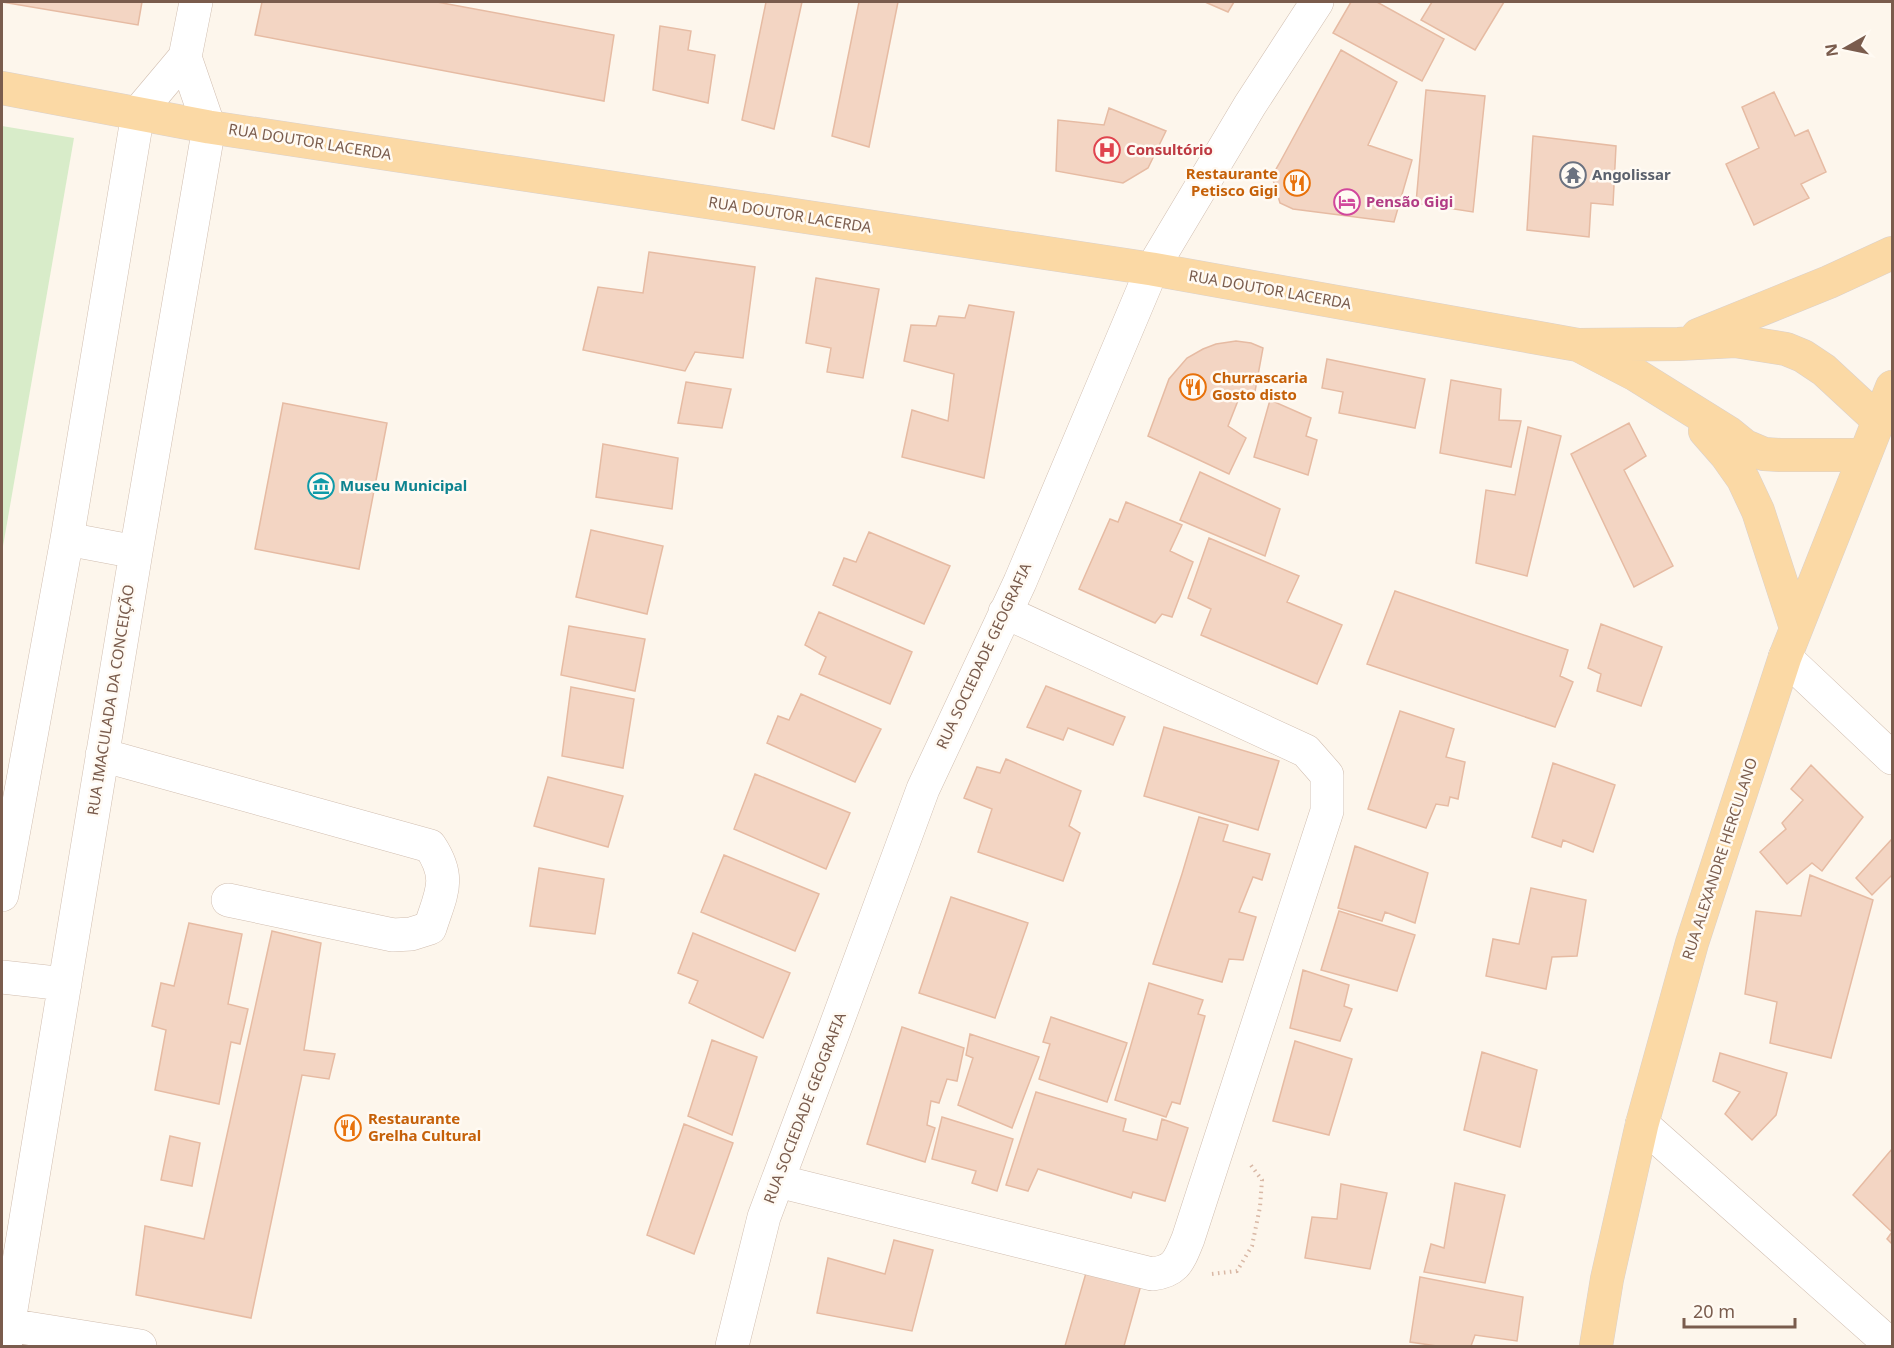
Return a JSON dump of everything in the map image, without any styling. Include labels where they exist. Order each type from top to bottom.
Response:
[{"type":"main road","name":"RUA DOUTOR LACERDA","points":[[2,88],[209,127],[1152,269],[1578,345],[1735,341],[1786,349],[1803,356],[1824,370],[1878,420]]},
{"type":"main road","points":[[1678,344],[1893,253]]},
{"type":"main road","name":"RUA DOUTOR LACERDA","points":[[1578,345],[1636,375],[1729,433],[1745,446],[1764,453],[1780,455],[1865,455]]},
{"type":"main road","name":"RUA ALEXANDRE HERCULANO","points":[[1596,1347],[1607,1279],[1642,1124],[1692,943],[1790,643],[1893,387]]},
{"type":"main road","points":[[1680,402],[1726,455],[1743,479],[1758,511],[1790,643]]},
{"type":"street","points":[[2,895],[67,539],[138,113],[185,57],[196,2]]},
{"type":"street","name":"RUA SOCIEDADE GEOGRAFIA","points":[[732,1347],[764,1217],[923,789],[1020,582],[1152,269],[1250,105],[1317,2]]},
{"type":"street","name":"RUA IMACULADA DA CONCEIÇÃO","points":[[5,1332],[209,127],[185,57]]},
{"type":"street","points":[[67,539],[136,552]]},
{"type":"street","points":[[778,1181],[1152,1274],[1164,1272],[1177,1264],[1188,1239],[1327,811],[1327,775],[1306,751],[1005,612]]},
{"type":"street","points":[[1790,643],[1893,758]]},
{"type":"street","points":[[102,755],[430,846],[440,860],[444,880],[430,928],[411,934],[393,935],[228,900]]},
{"type":"street","points":[[2,977],[65,984]]},
{"type":"street","points":[[1642,1124],[1892,1347]]},
{"type":"street","points":[[5,1332],[140,1347]]},
{"type":"green space","points":[[2,126],[74,138],[2,552]]},
{"type":"building","points":[[2,2],[142,2],[138,25]]},
{"type":"building","points":[[262,2],[437,2],[614,35],[604,101],[255,35]]},
{"type":"building","points":[[766,2],[802,2],[774,129],[742,120]]},
{"type":"building","points":[[859,2],[898,2],[869,147],[832,136]]},
{"type":"building","points":[[1205,2],[1234,2],[1228,12]]},
{"type":"building","points":[[1351,2],[1377,2],[1444,39],[1422,81],[1333,33]]},
{"type":"building","points":[[1432,2],[1504,2],[1475,50],[1421,20]]},
{"type":"building","points":[[660,26],[691,31],[688,50],[715,55],[708,103],[653,90]]},
{"type":"building","points":[[1341,50],[1397,82],[1368,145],[1412,160],[1394,222],[1293,209],[1280,203],[1272,176]]},
{"type":"building","points":[[1426,90],[1485,96],[1473,212],[1416,203]]},
{"type":"building","points":[[1774,92],[1795,136],[1808,130],[1826,172],[1801,184],[1809,198],[1754,225],[1726,164],[1759,148],[1742,107]]},
{"type":"building","name":"Consultório","points":[[1109,108],[1166,131],[1148,168],[1123,183],[1056,171],[1058,120],[1104,125]]},
{"type":"building","name":"Angolissar","points":[[1533,136],[1616,146],[1613,205],[1591,203],[1589,237],[1527,230]]},
{"type":"building","points":[[649,252],[755,267],[743,358],[695,352],[685,371],[583,350],[598,287],[643,293]]},
{"type":"building","points":[[816,278],[879,289],[863,378],[827,372],[831,348],[806,343]]},
{"type":"building","points":[[969,305],[1014,312],[984,478],[902,457],[912,410],[948,421],[954,374],[904,361],[911,325],[936,326],[939,316],[965,318]]},
{"type":"building","points":[[1236,341],[1251,343],[1263,348],[1254,397],[1241,393],[1228,426],[1246,438],[1229,474],[1148,436],[1169,379],[1187,358],[1216,344]]},
{"type":"building","points":[[1327,359],[1425,379],[1415,428],[1339,413],[1343,392],[1322,388]]},
{"type":"building","points":[[1451,380],[1501,389],[1499,420],[1521,421],[1511,467],[1440,453]]},
{"type":"building","points":[[686,382],[731,389],[722,428],[678,423]]},
{"type":"building","points":[[1270,400],[1311,418],[1306,436],[1317,440],[1308,475],[1254,457]]},
{"type":"building","name":"Museu Municipal","points":[[283,403],[387,423],[359,569],[255,549]]},
{"type":"building","points":[[1629,423],[1646,456],[1624,470],[1673,566],[1634,587],[1571,454]]},
{"type":"building","points":[[1528,427],[1561,436],[1527,576],[1476,563],[1486,490],[1515,495]]},
{"type":"building","points":[[603,444],[678,458],[672,509],[596,497]]},
{"type":"building","points":[[1200,472],[1280,509],[1265,556],[1180,520]]},
{"type":"building","points":[[1126,502],[1182,525],[1170,551],[1193,562],[1172,617],[1162,614],[1155,623],[1079,589],[1110,519],[1118,522]]},
{"type":"building","points":[[591,530],[663,546],[647,614],[576,597]]},
{"type":"building","points":[[869,532],[950,566],[924,624],[833,585],[844,558],[856,562]]},
{"type":"building","points":[[1209,538],[1299,576],[1287,602],[1342,625],[1317,684],[1201,635],[1211,609],[1188,598]]},
{"type":"building","points":[[1395,591],[1568,650],[1560,676],[1573,682],[1555,727],[1367,664]]},
{"type":"building","points":[[819,612],[912,652],[890,704],[819,674],[826,657],[805,645]]},
{"type":"building","points":[[1601,624],[1662,647],[1641,706],[1597,691],[1601,674],[1588,668]]},
{"type":"building","points":[[569,626],[645,639],[635,691],[561,675]]},
{"type":"building","points":[[1046,686],[1125,717],[1113,745],[1068,728],[1063,740],[1027,727]]},
{"type":"building","points":[[571,687],[634,699],[623,768],[562,756]]},
{"type":"building","points":[[801,694],[881,729],[855,782],[767,743],[778,716],[789,720]]},
{"type":"building","points":[[1400,711],[1454,729],[1446,757],[1465,762],[1458,799],[1450,797],[1448,806],[1436,804],[1426,828],[1368,809]]},
{"type":"building","points":[[1164,727],[1279,761],[1258,830],[1144,796]]},
{"type":"building","points":[[1006,759],[1081,791],[1069,826],[1080,833],[1063,881],[978,852],[992,809],[964,798],[977,767],[1000,773]]},
{"type":"building","points":[[1553,763],[1615,785],[1593,852],[1563,840],[1561,847],[1532,837]]},
{"type":"building","points":[[1811,765],[1863,817],[1822,871],[1812,863],[1787,884],[1760,852],[1786,829],[1782,823],[1803,800],[1791,789]]},
{"type":"building","points":[[755,774],[850,813],[826,869],[734,829]]},
{"type":"building","points":[[548,777],[623,796],[608,847],[534,826]]},
{"type":"building","points":[[1199,817],[1228,825],[1223,841],[1270,854],[1262,880],[1253,877],[1239,912],[1256,917],[1243,960],[1229,959],[1222,982],[1153,964]]},
{"type":"building","points":[[1892,839],[1892,875],[1872,895],[1856,878]]},
{"type":"building","points":[[1355,846],[1428,873],[1415,923],[1385,912],[1382,921],[1338,908]]},
{"type":"building","points":[[724,855],[819,894],[795,951],[701,912]]},
{"type":"building","points":[[539,868],[604,879],[595,934],[530,926]]},
{"type":"building","points":[[1810,875],[1873,900],[1831,1058],[1770,1043],[1777,1002],[1745,994],[1756,911],[1801,916]]},
{"type":"building","points":[[1531,888],[1586,900],[1577,956],[1552,957],[1546,989],[1486,976],[1493,939],[1519,944]]},
{"type":"building","points":[[951,897],[1028,923],[995,1018],[919,993]]},
{"type":"building","points":[[1339,911],[1415,935],[1397,991],[1321,970]]},
{"type":"building","points":[[189,923],[242,934],[228,1004],[248,1009],[240,1044],[231,1042],[219,1104],[155,1090],[166,1030],[152,1026],[161,983],[174,986]]},
{"type":"building","points":[[272,931],[321,943],[304,1050],[335,1054],[329,1079],[302,1075],[251,1318],[136,1295],[145,1226],[204,1239]]},
{"type":"building","points":[[693,933],[790,973],[763,1038],[689,1003],[698,981],[678,973]]},
{"type":"building","points":[[1303,970],[1349,985],[1344,1006],[1352,1009],[1340,1041],[1290,1028]]},
{"type":"building","points":[[1149,983],[1203,1000],[1198,1014],[1205,1016],[1180,1104],[1172,1102],[1166,1117],[1115,1100]]},
{"type":"building","points":[[1051,1017],[1127,1043],[1107,1102],[1039,1079],[1050,1044],[1043,1042]]},
{"type":"building","points":[[902,1027],[964,1048],[957,1081],[947,1079],[939,1103],[931,1101],[927,1125],[935,1128],[925,1162],[867,1144]]},
{"type":"building","points":[[970,1034],[1039,1057],[1012,1128],[958,1105],[973,1058],[966,1055]]},
{"type":"building","points":[[712,1040],[757,1057],[732,1135],[688,1116]]},
{"type":"building","points":[[1295,1041],[1352,1059],[1329,1135],[1273,1121]]},
{"type":"building","points":[[1482,1052],[1537,1070],[1520,1147],[1464,1130]]},
{"type":"building","points":[[1720,1053],[1787,1073],[1776,1115],[1752,1140],[1725,1114],[1740,1092],[1713,1081]]},
{"type":"building","points":[[1036,1092],[1126,1119],[1123,1131],[1157,1140],[1162,1119],[1188,1128],[1165,1201],[1133,1192],[1131,1198],[1038,1169],[1028,1191],[1006,1185]]},
{"type":"building","points":[[942,1117],[1013,1139],[997,1191],[972,1183],[976,1171],[932,1159]]},
{"type":"building","points":[[684,1124],[733,1143],[694,1254],[647,1235]]},
{"type":"building","points":[[170,1136],[200,1143],[192,1186],[161,1180]]},
{"type":"building","points":[[1892,1149],[1892,1232],[1853,1195]]},
{"type":"building","points":[[1455,1183],[1505,1195],[1485,1283],[1424,1272],[1431,1244],[1444,1248]]},
{"type":"building","points":[[1341,1184],[1387,1193],[1370,1269],[1305,1258],[1312,1217],[1337,1219]]},
{"type":"building","points":[[1892,1232],[1892,1244],[1887,1239]]},
{"type":"building","points":[[894,1240],[933,1250],[912,1331],[817,1313],[828,1258],[885,1274]]},
{"type":"building","points":[[1088,1266],[1141,1285],[1124,1346],[1065,1346]]},
{"type":"building","points":[[1420,1277],[1523,1297],[1517,1341],[1475,1335],[1471,1346],[1437,1346],[1410,1342]]},
{"type":"place","name":"Consultório","points":[[1107,150]]},
{"type":"place","name":"Angolissar","points":[[1573,175]]},
{"type":"place","name":"Restaurante Petisco Gigi","points":[[1297,183]]},
{"type":"place","name":"Pensão Gigi","points":[[1347,202]]},
{"type":"place","name":"Churrascaria Gosto disto","points":[[1193,387]]},
{"type":"place","name":"Museu Municipal","points":[[321,486]]},
{"type":"place","name":"Restaurante Grelha Cultural","points":[[348,1128]]}]
